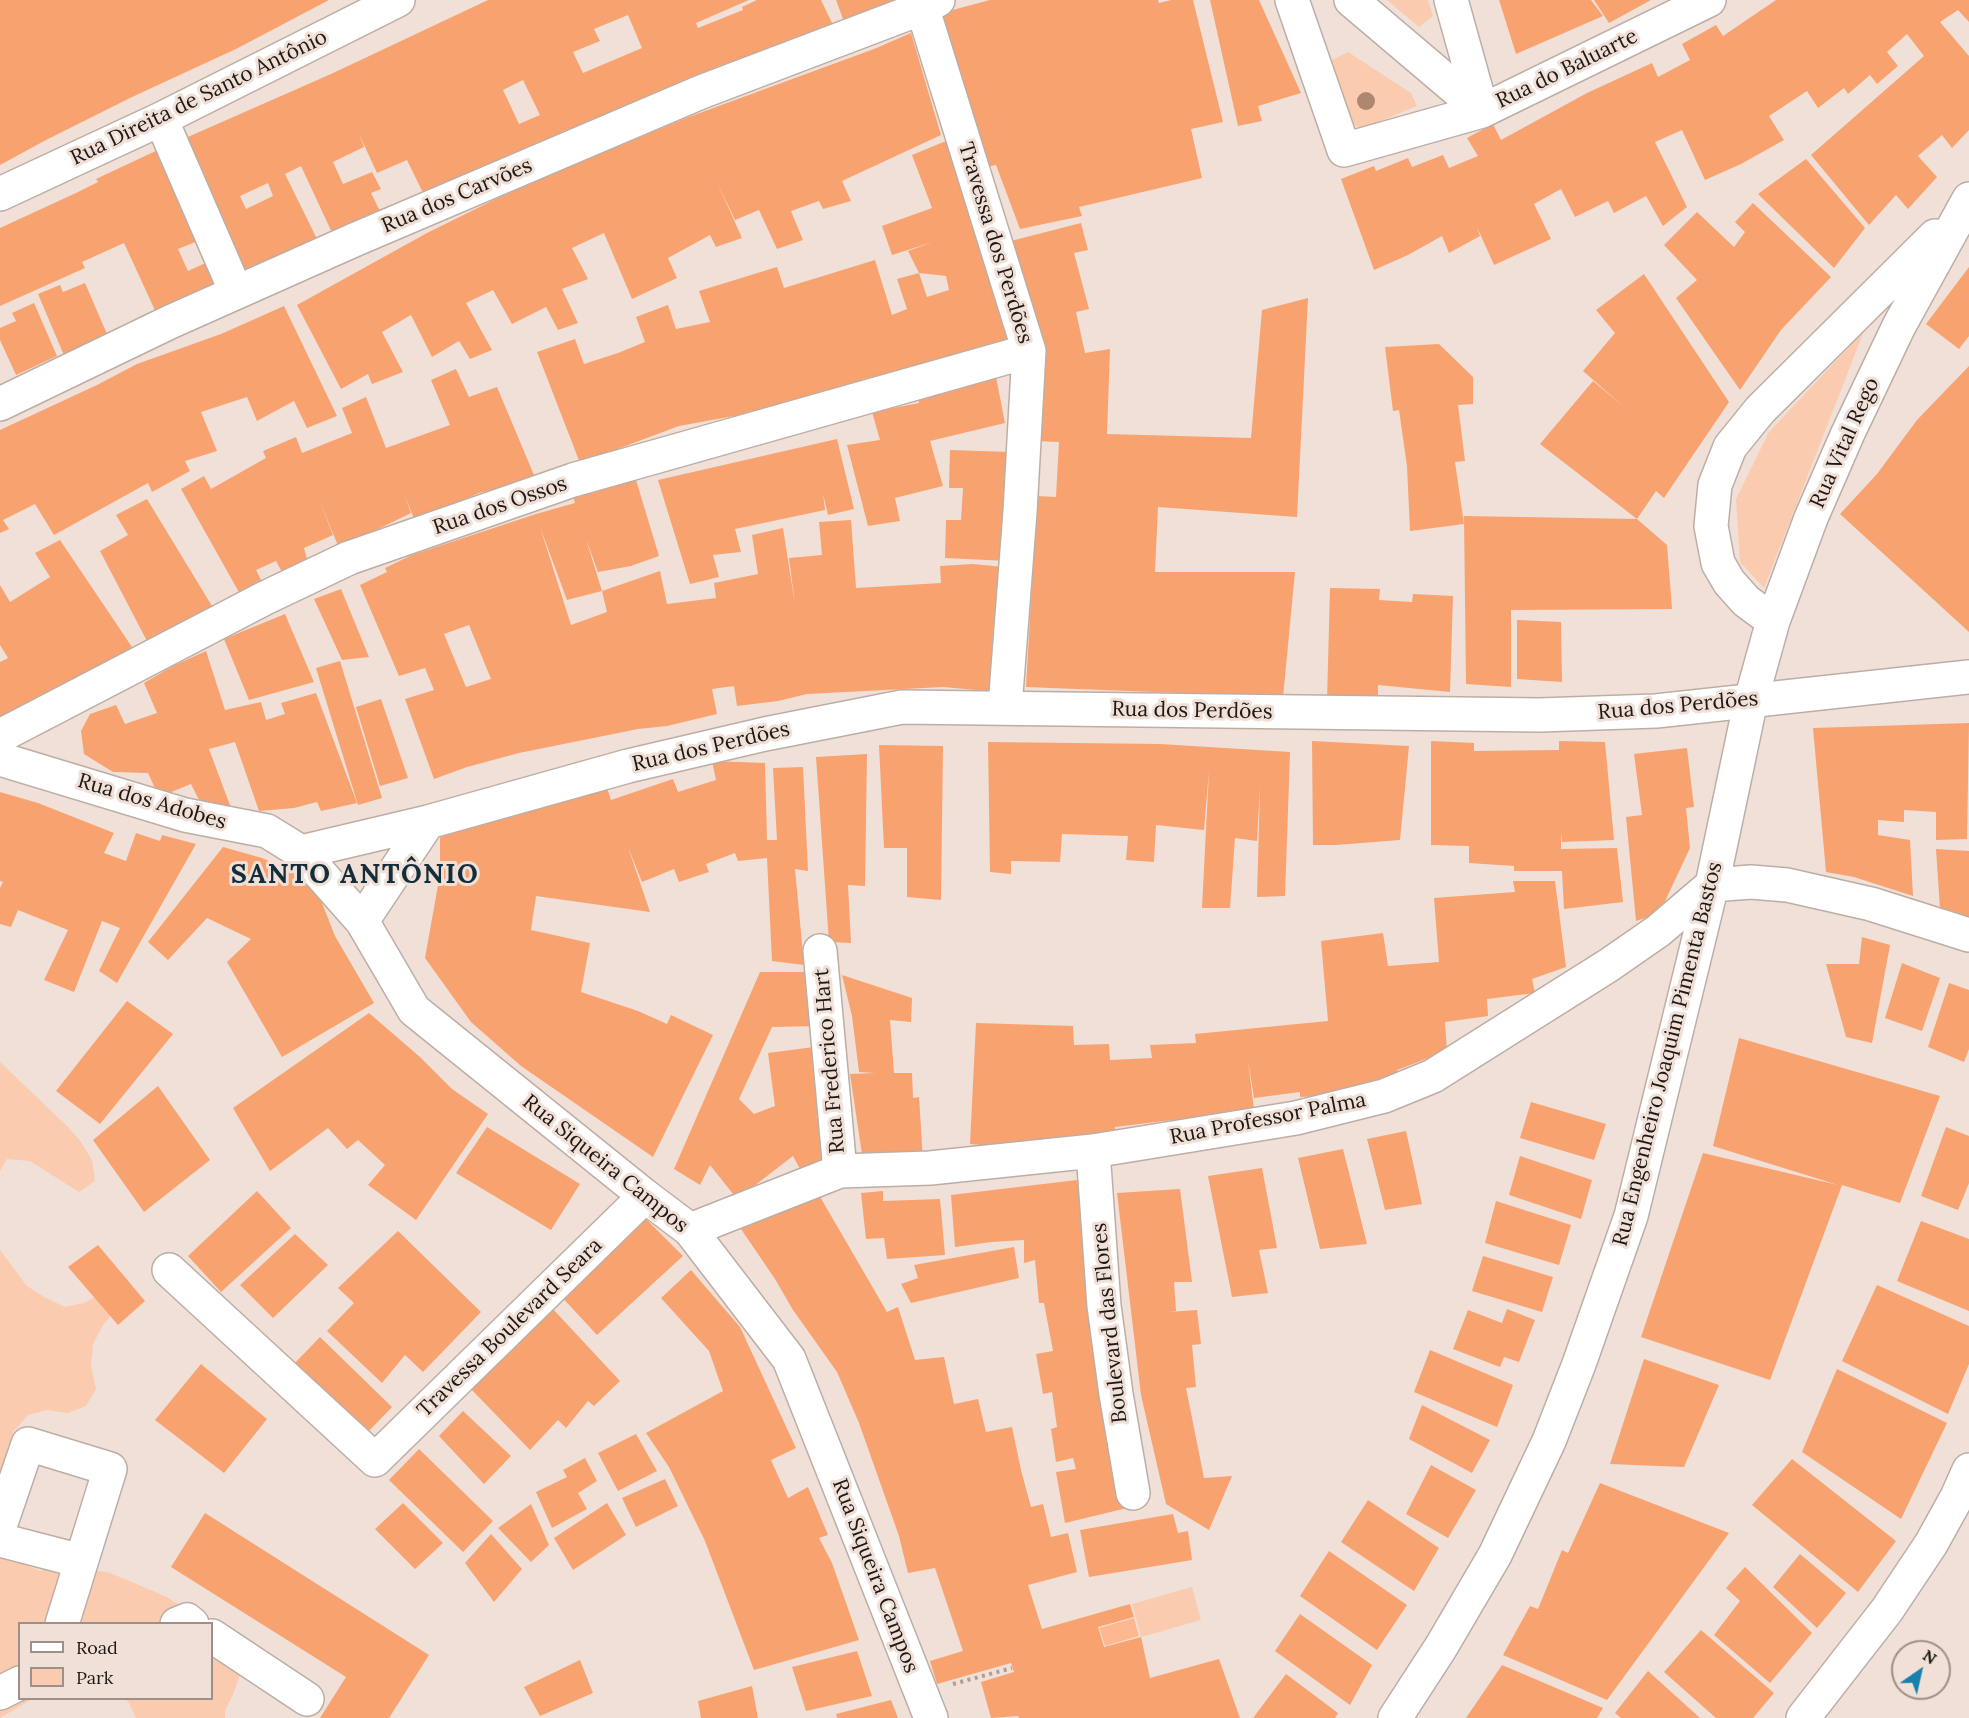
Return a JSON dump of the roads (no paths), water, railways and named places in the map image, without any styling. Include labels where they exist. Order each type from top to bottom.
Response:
[{"type":"street","name":"Rua Direita de Santo Antônio","points":[[0,194],[161,119],[398,0]]},
{"type":"street","points":[[1292,0],[1344,150],[1482,111],[1451,0]]},
{"type":"street","name":"Rua do Baluarte","points":[[1351,0],[1482,111],[1709,0]]},
{"type":"street","name":"Rua dos Carvões","points":[[0,404],[236,292],[354,240],[701,92],[927,3]]},
{"type":"street","name":"Travessa dos Perdões","points":[[927,3],[1029,351],[1005,707]]},
{"type":"street","points":[[161,119],[236,292]]},
{"type":"street","points":[[1773,621],[1746,601],[1729,582],[1718,563],[1711,526],[1715,485],[1730,447],[1760,410],[1965,205]]},
{"type":"street","name":"Rua Vital Rego","points":[[1751,700],[1773,621],[1811,518],[1899,326],[1965,205]]},
{"type":"street","name":"Rua dos Ossos","points":[[0,736],[265,598],[349,558],[573,480],[1029,351]]},
{"type":"street","name":"Rua dos Perdões","points":[[301,852],[428,822],[628,766],[765,734],[902,707],[1540,715],[1656,711],[1969,677]]},
{"type":"street","name":"Rua Engenheiro Joaquim Pimenta Bastos","points":[[1395,1718],[1441,1647],[1495,1555],[1549,1441],[1579,1364],[1630,1216],[1712,885],[1751,700]]},
{"type":"street","name":"Rua dos Adobes","points":[[0,759],[185,815],[267,831],[301,852]]},
{"type":"street","points":[[362,921],[428,822]]},
{"type":"street","name":"Rua Siqueira Campos","points":[[301,852],[362,921],[414,1010],[690,1230],[789,1359],[930,1718]]},
{"type":"street","points":[[1712,885],[1751,882],[1787,885],[1871,904],[1969,935]]},
{"type":"street","name":"Rua Professor Palma","points":[[690,1230],[840,1171],[930,1168],[1093,1151],[1296,1118],[1384,1096],[1432,1076],[1634,948],[1658,931],[1712,885]]},
{"type":"street","name":"Rua Frederico Hart","points":[[820,951],[840,1171]]},
{"type":"street","name":"Boulevard das Flores","points":[[1093,1151],[1104,1306],[1133,1493]]},
{"type":"street","name":"Travessa Boulevard Seara","points":[[169,1270],[375,1460],[645,1196]]},
{"type":"street","points":[[0,1526],[28,1444],[110,1469],[62,1622]]},
{"type":"street","points":[[1803,1718],[1887,1610],[1931,1544],[1958,1497],[1969,1470]]},
{"type":"street","points":[[0,1540],[81,1561]]},
{"type":"street","points":[[213,1637],[307,1699]]},
{"type":"street","points":[[0,1693],[18,1684]]},
{"type":"district","name":"SANTO ANTÔNIO","points":[[355,875]]}]
